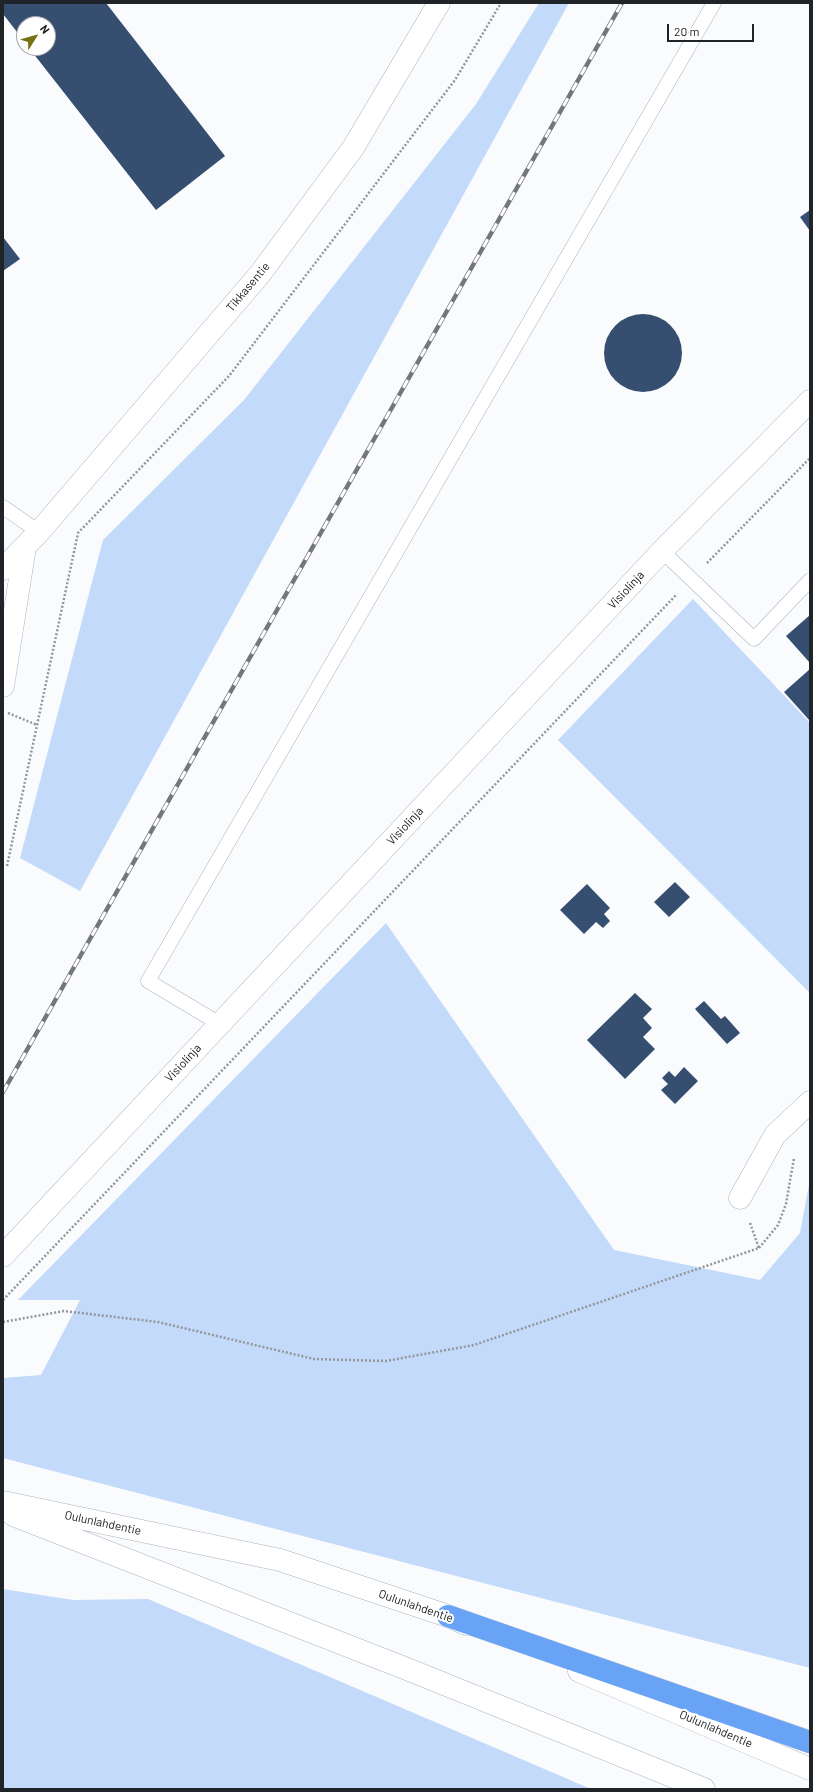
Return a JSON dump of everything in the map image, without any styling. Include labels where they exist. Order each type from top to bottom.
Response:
[{"type":"highway","points":[[448,1616],[810,1742]]},
{"type":"street","name":"Tikkasentie","points":[[3,569],[32,540],[260,274],[353,148],[439,3]]},
{"type":"street","name":"Visiolinja","points":[[3,1256],[662,551],[809,403]]},
{"type":"street","points":[[3,686],[32,540]]},
{"type":"street","points":[[740,1198],[775,1135],[810,1102]]},
{"type":"street","name":"Oulunlahdentie","points":[[3,1502],[280,1560],[448,1616],[810,1769]]},
{"type":"street","name":"Oulunlahdentie","points":[[3,1511],[407,1669],[704,1789]]},
{"type":"lane","points":[[220,1024],[148,981],[714,3]]},
{"type":"lane","points":[[3,507],[32,540]]},
{"type":"lane","points":[[662,551],[754,639],[810,580]]},
{"type":"path","points":[[7,866],[78,533],[229,376],[455,80],[501,3]]},
{"type":"path","points":[[3,1300],[691,579],[810,458]]},
{"type":"path","points":[[3,711],[37,725]]},
{"type":"path","points":[[3,1322],[64,1311],[158,1322],[314,1358],[386,1361],[474,1345],[759,1248],[778,1225],[786,1204],[794,1157]]},
{"type":"path","points":[[740,1198],[759,1248]]},
{"type":"shaded area","points":[[539,3],[569,3],[80,891],[20,858],[103,540],[244,400],[476,104]]},
{"type":"shaded area","points":[[693,599],[810,723],[810,993],[558,740]]},
{"type":"shaded area","points":[[386,923],[614,1250],[760,1280],[800,1233],[810,1179],[810,1668],[3,1458],[3,1378],[41,1375],[80,1300],[18,1300]]},
{"type":"shaded area","points":[[3,1589],[73,1600],[148,1599],[591,1789],[3,1789]]},
{"type":"building","points":[[3,3],[106,3],[225,156],[156,210],[35,56],[56,56],[56,16],[16,16],[16,31],[3,14]]},
{"type":"building","points":[[810,210],[810,231],[800,217]]},
{"type":"building","points":[[3,237],[20,259],[3,271]]},
{"type":"building","points":[[635,314],[651,314],[665,320],[676,331],[682,345],[682,361],[676,375],[665,386],[651,392],[635,392],[621,386],[610,375],[604,361],[604,345],[610,331],[621,320]]},
{"type":"building","points":[[810,615],[810,663],[786,636]]},
{"type":"building","points":[[810,669],[810,721],[784,692]]},
{"type":"building","points":[[675,882],[690,897],[669,917],[654,902]]},
{"type":"building","points":[[587,884],[610,908],[604,914],[610,921],[603,928],[596,922],[584,934],[560,910]]},
{"type":"building","points":[[635,993],[652,1009],[643,1018],[652,1028],[643,1037],[655,1049],[625,1079],[587,1040]]},
{"type":"building","points":[[704,1001],[721,1019],[725,1016],[740,1033],[727,1044],[695,1009]]},
{"type":"building","points":[[684,1067],[698,1081],[675,1104],[661,1090],[668,1084],[662,1078],[669,1071],[675,1077]]},
{"type":"railway","points":[[3,1092],[622,3]]}]
